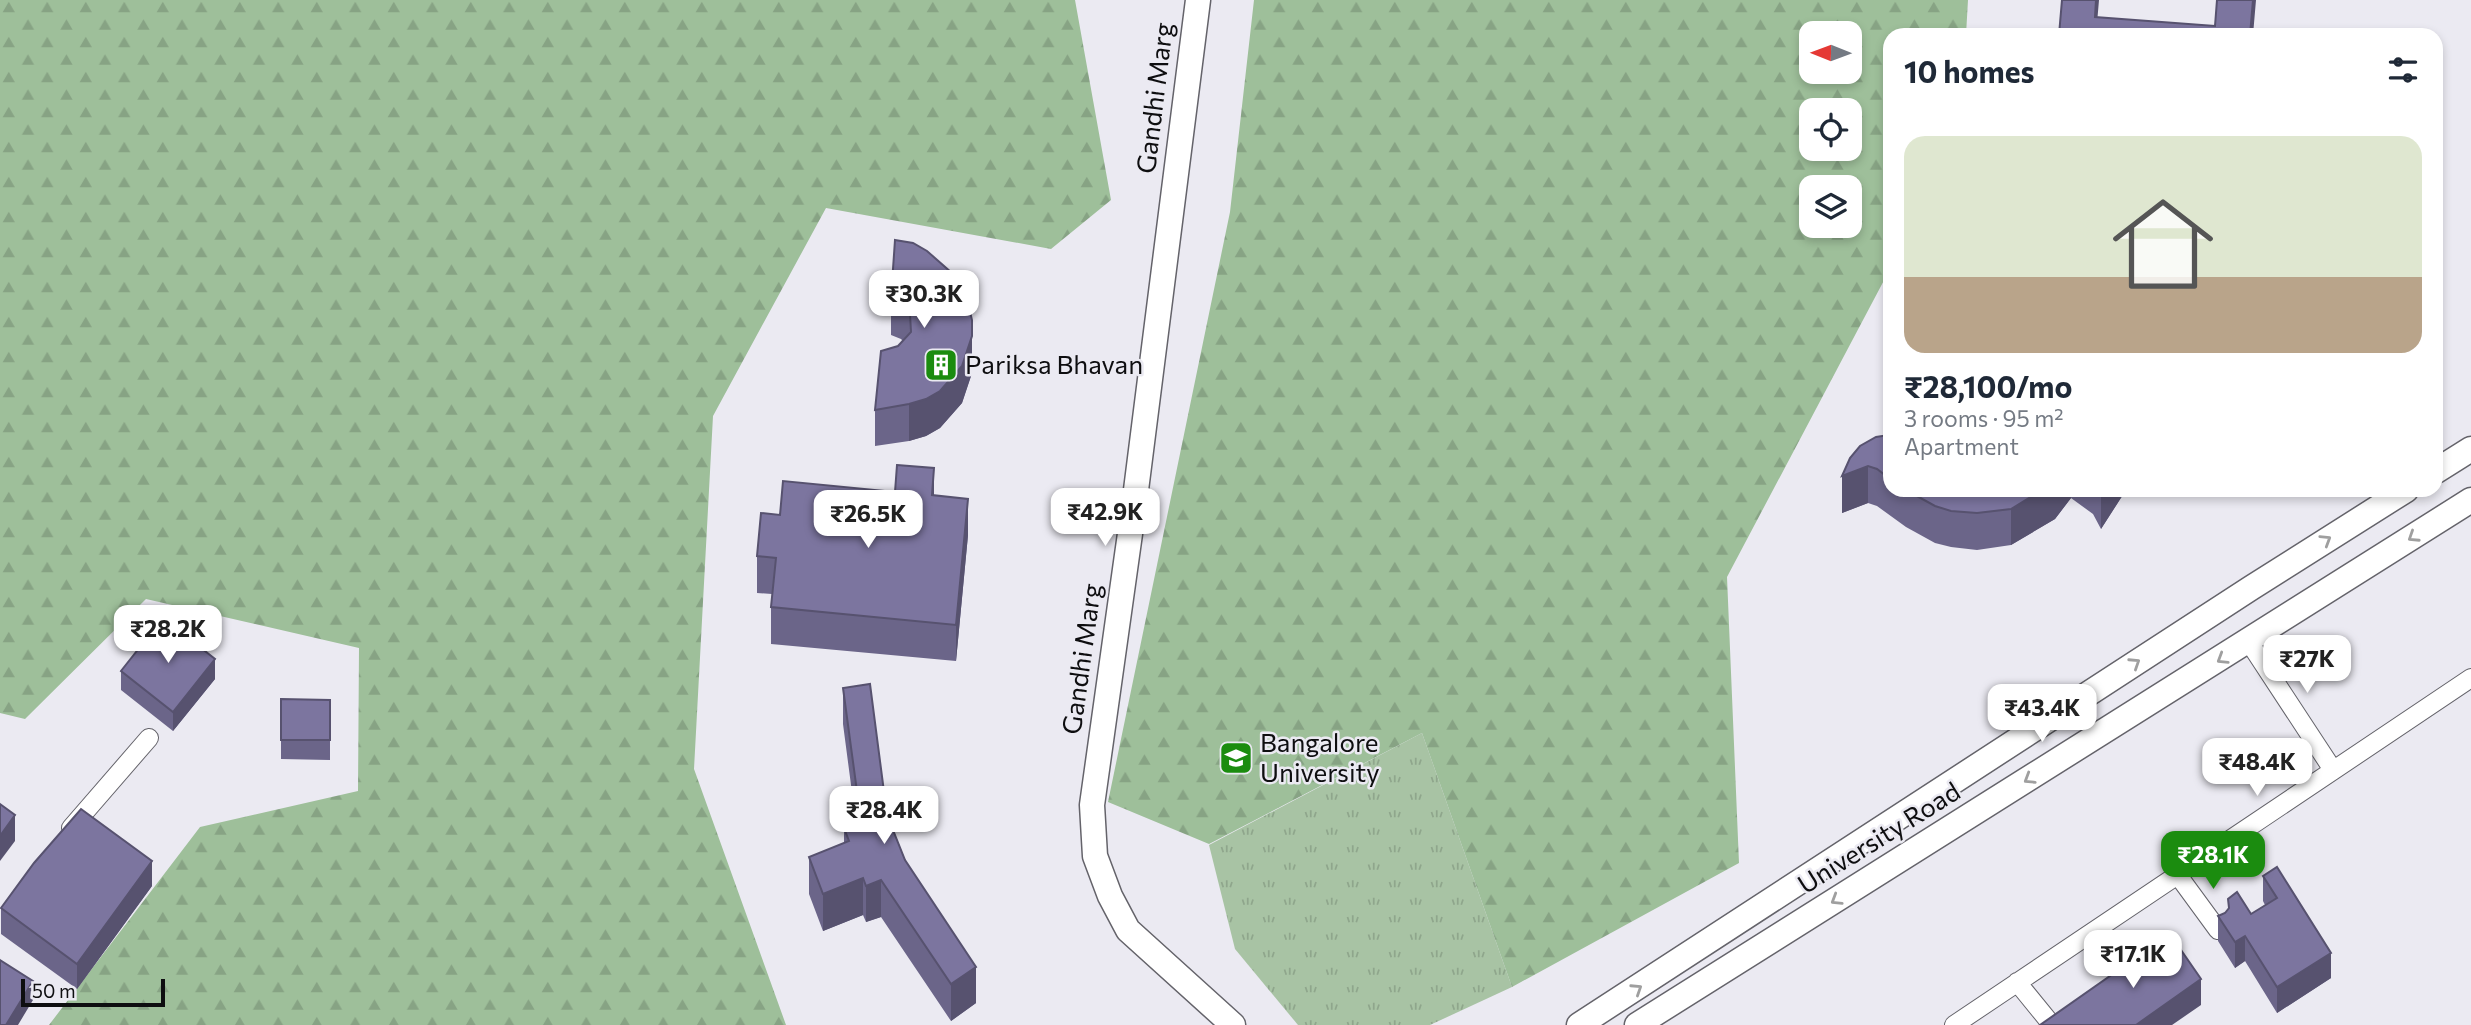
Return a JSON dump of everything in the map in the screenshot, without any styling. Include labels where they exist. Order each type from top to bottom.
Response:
[{"type":"main road","name":"Gandhi Marg","points":[[1198,0],[1138,472],[1092,805],[1095,856],[1110,897],[1128,930],[1233,1025]]},
{"type":"main road","points":[[2443,467],[2471,449]]},
{"type":"main road","name":"University Road","points":[[1579,1025],[2239,595],[2395,497]]},
{"type":"main road","name":"University Road","points":[[1637,1025],[2471,500]]},
{"type":"street","points":[[2249,642],[2333,770]]},
{"type":"street","points":[[1954,1025],[2471,678]]},
{"type":"street","points":[[61,839],[149,738]]},
{"type":"street","points":[[2177,874],[2218,930]]},
{"type":"street","points":[[2017,982],[2052,1025]]},
{"type":"green space","points":[[0,0],[1075,0],[1111,200],[1051,249],[826,208],[713,416],[694,769],[786,1025],[49,1025],[200,827],[358,791],[359,648],[146,599],[25,719],[0,713]]},
{"type":"green space","points":[[1254,0],[1968,0],[1966,28],[1883,28],[1883,282],[1727,577],[1739,863],[1512,987],[1422,733],[1209,844],[1108,802],[1230,212]]},
{"type":"green space","points":[[1422,733],[1512,987],[1430,1025],[1298,1025],[1235,949],[1209,845]]},
{"type":"building","points":[[2062,0],[2096,0],[2095,17],[2215,26],[2217,0],[2253,0],[2251,28],[2060,28]]},
{"type":"building","name":"Pariksa Bhavan","points":[[895,240],[913,243],[927,251],[953,274],[968,303],[972,336],[962,366],[940,391],[909,404],[875,410],[881,351],[898,346],[911,332],[910,314],[901,302],[891,298]]},
{"type":"building","points":[[1883,436],[1883,474],[1868,466],[1842,476],[1850,458],[1860,446]]},
{"type":"building","points":[[897,465],[934,468],[932,495],[968,499],[956,625],[771,607],[776,558],[757,556],[761,513],[780,515],[783,481],[895,492]]},
{"type":"building","points":[[1919,497],[2031,497],[2011,509],[1977,513],[1951,511]]},
{"type":"building","points":[[163,618],[215,659],[173,712],[121,671]]},
{"type":"building","points":[[870,684],[887,815],[905,860],[976,967],[951,984],[881,880],[866,886],[863,878],[823,894],[809,857],[849,841],[844,828],[861,821],[843,688]]},
{"type":"building","points":[[281,699],[330,700],[330,740],[281,740]]},
{"type":"building","points":[[0,804],[15,815],[0,836]]},
{"type":"building","points":[[81,809],[152,861],[77,964],[1,908],[34,863]]},
{"type":"building","points":[[2277,867],[2331,953],[2277,987],[2245,936],[2235,942],[2218,916],[2229,908],[2228,899],[2237,892],[2251,914],[2277,898],[2263,876]]},
{"type":"building","points":[[2170,934],[2201,979],[2136,1025],[2040,1025]]},
{"type":"building","points":[[0,960],[33,981],[6,1025],[0,1025]]},
{"type":"place","name":"Pariksa Bhavan","points":[[941,365]]},
{"type":"place","name":"Bangalore University","points":[[1236,758]]}]
